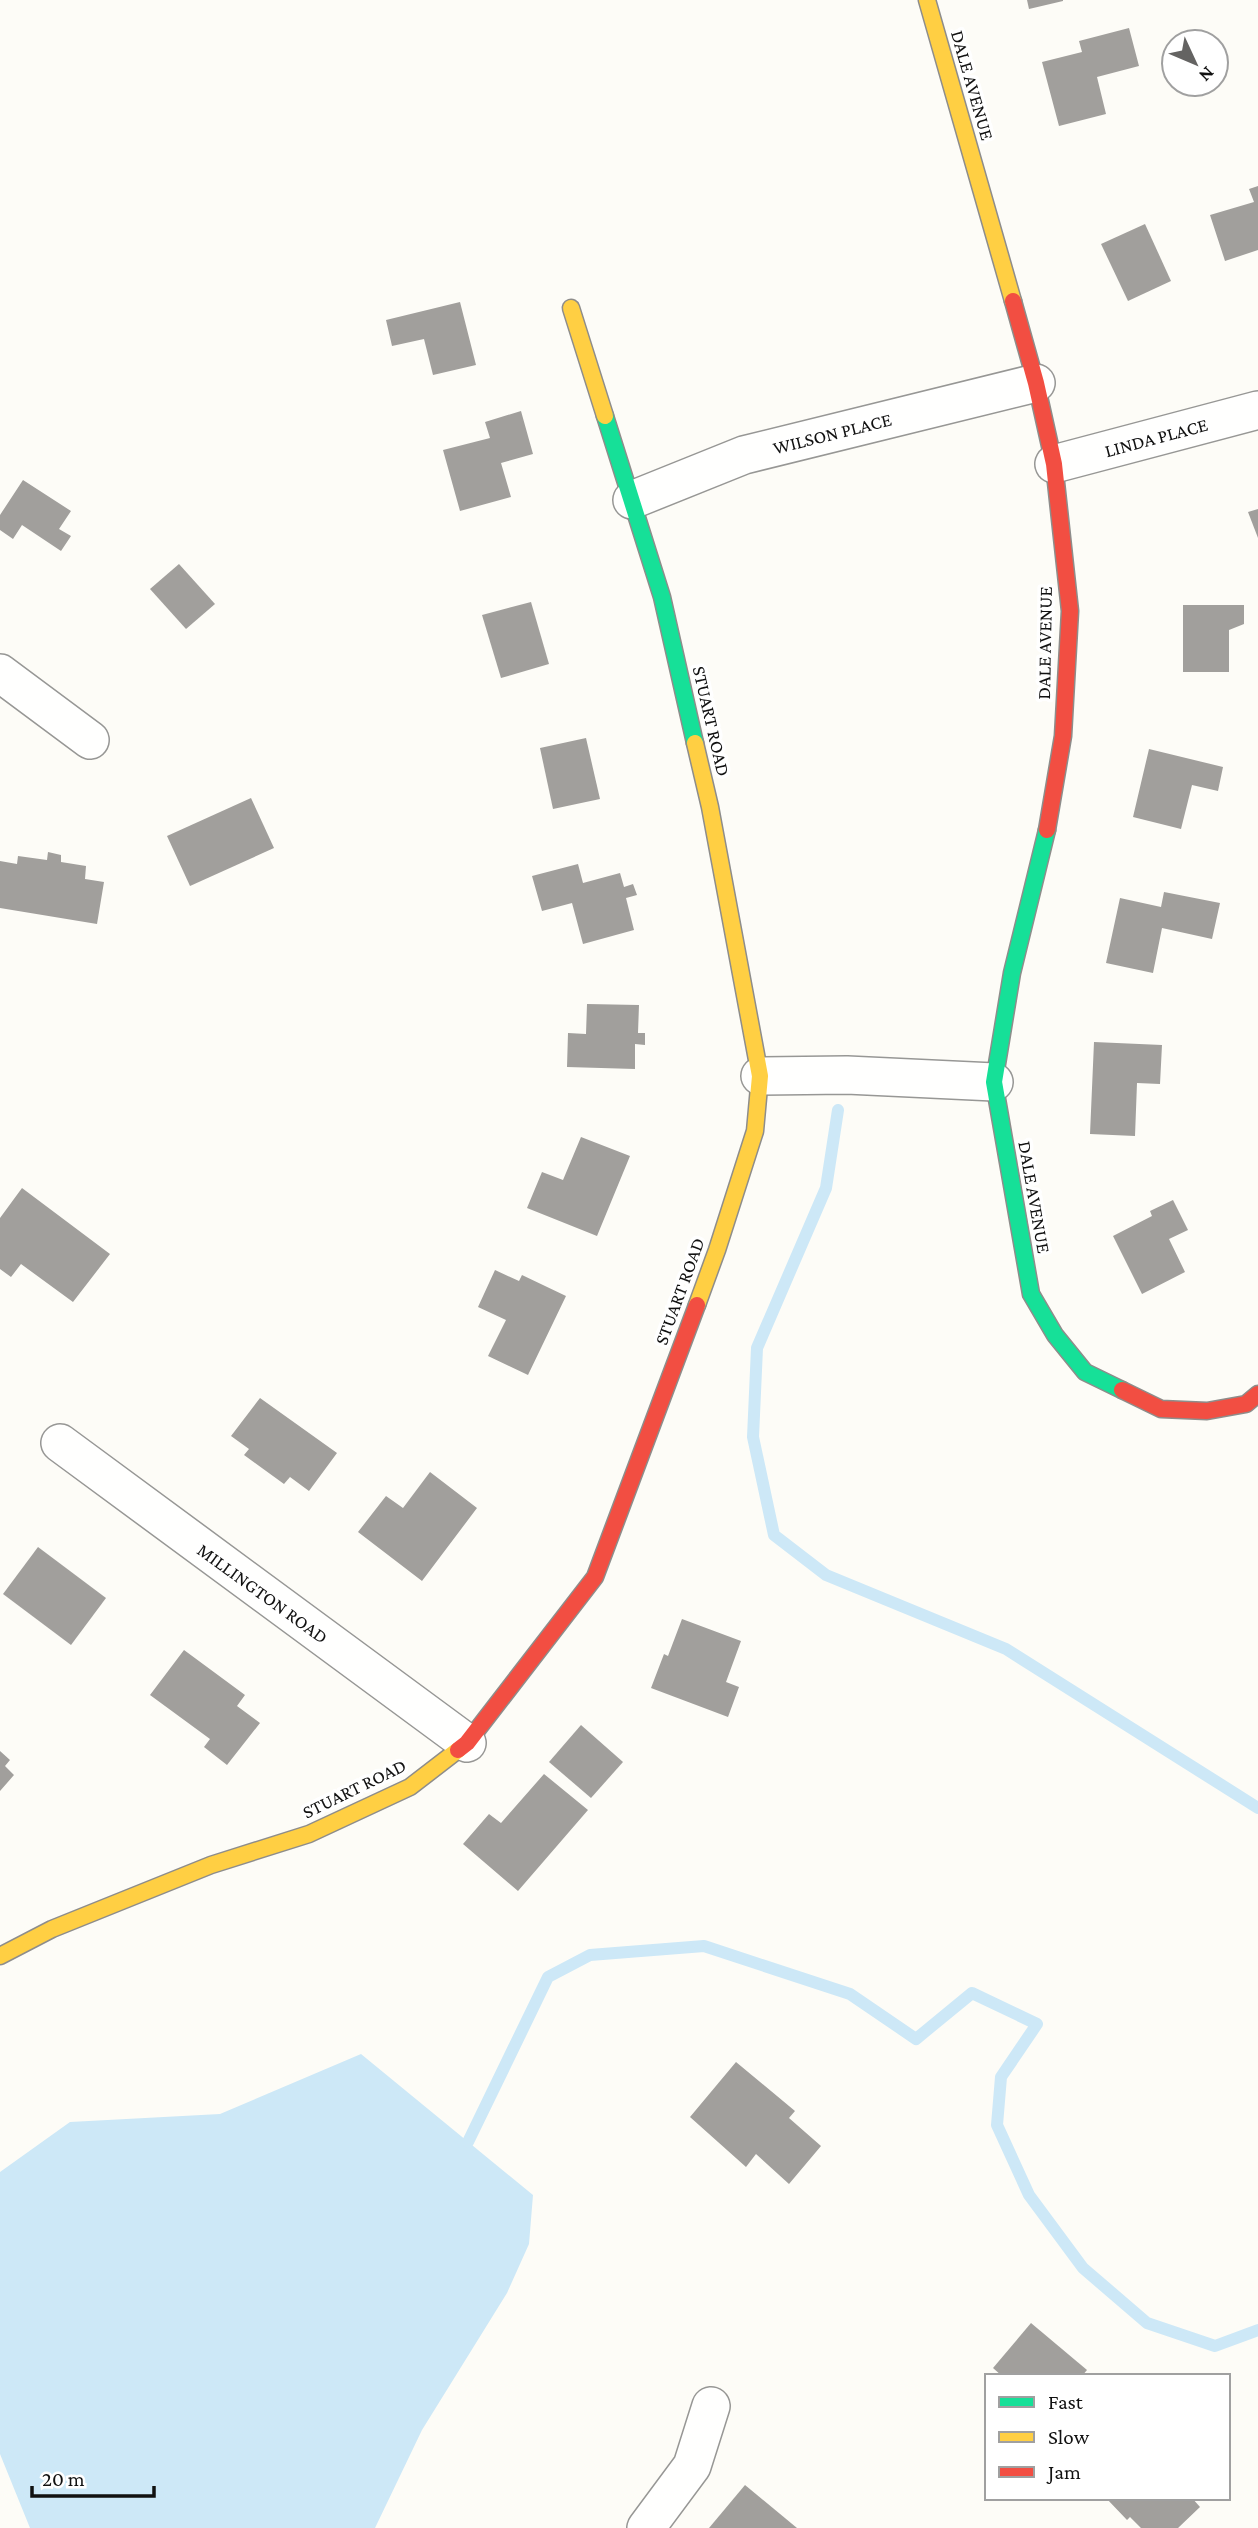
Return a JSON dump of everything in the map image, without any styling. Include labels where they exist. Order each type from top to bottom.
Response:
[{"type":"street","name":"DALE AVENUE","points":[[927,0],[1037,383],[1054,464],[1070,611],[1063,736],[1044,850],[1012,973],[994,1082],[1031,1294],[1055,1335],[1085,1372],[1161,1409],[1208,1411],[1246,1404],[1258,1394]]},
{"type":"street","name":"STUART ROAD","points":[[0,1956],[52,1929],[211,1864],[309,1834],[410,1787],[467,1743],[595,1577],[717,1250],[755,1130],[760,1076],[710,807],[662,597],[571,308]]},
{"type":"street","name":"WILSON PLACE","points":[[632,500],[744,455],[1037,383]]},
{"type":"street","name":"LINDA PLACE","points":[[1054,464],[1258,410]]},
{"type":"street","points":[[0,673],[90,740]]},
{"type":"street","points":[[760,1076],[847,1075],[994,1082]]},
{"type":"street","name":"MILLINGTON ROAD","points":[[60,1443],[467,1743]]},
{"type":"street","points":[[646,2528],[692,2466],[711,2406]]},
{"type":"water","points":[[361,2054],[533,2195],[529,2244],[507,2293],[422,2430],[375,2528],[30,2528],[0,2454],[0,2172],[70,2122],[220,2114]]},
{"type":"building","points":[[1027,0],[1063,0],[1063,1],[1029,9]]},
{"type":"building","points":[[1129,28],[1139,66],[1097,77],[1106,114],[1059,126],[1042,62],[1082,52],[1079,41]]},
{"type":"building","points":[[1258,186],[1258,250],[1225,261],[1210,215],[1254,202],[1249,189]]},
{"type":"building","points":[[1145,224],[1171,281],[1128,301],[1101,244]]},
{"type":"building","points":[[460,302],[476,365],[433,375],[424,339],[392,346],[386,320]]},
{"type":"building","points":[[521,411],[533,454],[501,463],[511,497],[460,511],[443,450],[490,438],[485,422]]},
{"type":"building","points":[[23,480],[71,511],[59,529],[71,536],[61,551],[22,525],[13,539],[0,530],[0,515]]},
{"type":"building","points":[[1258,509],[1258,538],[1248,512]]},
{"type":"building","points":[[179,564],[215,604],[186,629],[150,589]]},
{"type":"building","points":[[531,602],[549,664],[501,678],[482,615]]},
{"type":"building","points":[[1183,605],[1244,605],[1244,624],[1229,630],[1229,672],[1183,672]]},
{"type":"building","points":[[586,738],[600,799],[553,809],[540,748]]},
{"type":"building","points":[[1149,749],[1223,767],[1218,791],[1192,785],[1181,829],[1133,817]]},
{"type":"building","points":[[251,798],[274,848],[190,886],[167,836]]},
{"type":"building","points":[[48,852],[61,855],[61,862],[86,866],[85,879],[104,882],[97,924],[0,908],[0,861],[17,864],[18,856],[47,860]]},
{"type":"building","points":[[578,864],[583,883],[620,873],[624,887],[633,884],[637,895],[626,898],[634,930],[583,944],[572,903],[542,911],[532,876]]},
{"type":"building","points":[[1164,892],[1220,903],[1212,939],[1162,928],[1153,973],[1106,963],[1120,898],[1161,907]]},
{"type":"building","points":[[587,1004],[639,1005],[638,1033],[645,1033],[645,1045],[635,1044],[635,1069],[567,1067],[568,1033],[586,1034]]},
{"type":"building","points":[[1094,1042],[1162,1045],[1160,1084],[1137,1083],[1135,1136],[1090,1134]]},
{"type":"building","points":[[581,1137],[630,1156],[597,1236],[527,1208],[542,1172],[563,1180]]},
{"type":"building","points":[[22,1188],[110,1254],[73,1302],[21,1264],[11,1277],[0,1269],[0,1218]]},
{"type":"building","points":[[1173,1200],[1188,1230],[1169,1239],[1185,1272],[1142,1294],[1113,1236],[1152,1216],[1150,1211]]},
{"type":"building","points":[[495,1270],[519,1281],[522,1275],[566,1296],[528,1375],[488,1356],[506,1320],[478,1307]]},
{"type":"building","points":[[260,1398],[337,1453],[309,1491],[290,1477],[284,1484],[244,1455],[249,1449],[231,1436]]},
{"type":"building","points":[[430,1472],[477,1508],[422,1581],[358,1532],[386,1496],[403,1508]]},
{"type":"building","points":[[38,1547],[106,1598],[71,1645],[3,1594]]},
{"type":"building","points":[[682,1619],[741,1641],[726,1682],[739,1687],[728,1717],[651,1688],[664,1654],[668,1656]]},
{"type":"building","points":[[184,1650],[245,1695],[237,1706],[260,1723],[227,1765],[204,1747],[210,1739],[150,1695]]},
{"type":"building","points":[[581,1725],[623,1762],[591,1798],[549,1762]]},
{"type":"building","points":[[0,1751],[10,1760],[5,1766],[14,1775],[0,1791]]},
{"type":"building","points":[[544,1774],[588,1810],[518,1891],[463,1844],[489,1814],[501,1823]]},
{"type":"building","points":[[736,2062],[795,2111],[789,2118],[821,2146],[789,2184],[756,2154],[746,2167],[690,2117]]},
{"type":"building","points":[[1031,2323],[1087,2370],[1084,2374],[1000,2374],[993,2368]]},
{"type":"building","points":[[745,2485],[797,2528],[709,2528]]},
{"type":"building","points":[[1108,2500],[1194,2500],[1200,2507],[1178,2528],[1141,2528],[1130,2517],[1127,2520]]},
{"type":"waterway","points":[[838,1110],[826,1188],[757,1348],[753,1437],[774,1535],[826,1575],[1006,1649],[1258,1808]]},
{"type":"waterway","points":[[468,2142],[548,1977],[590,1955],[704,1946],[850,1994],[916,2039],[972,1993],[1037,2024],[1001,2077],[997,2125],[1029,2195],[1083,2268],[1147,2323],[1215,2346],[1258,2330]]},
{"type":"traffic: fast","points":[[605,416],[662,597],[695,743]]},
{"type":"traffic: fast","points":[[1047,830],[1012,973],[994,1082],[1031,1294],[1055,1335],[1085,1372],[1122,1390]]},
{"type":"traffic: slow","points":[[927,0],[1013,301]]},
{"type":"traffic: slow","points":[[571,308],[605,416]]},
{"type":"traffic: slow","points":[[695,743],[710,807],[760,1076],[755,1131],[697,1305]]},
{"type":"traffic: slow","points":[[0,1956],[52,1929],[211,1865],[309,1834],[410,1787],[458,1750]]},
{"type":"traffic: jam","points":[[1013,301],[1036,383],[1054,464],[1070,611],[1063,736],[1047,830]]},
{"type":"traffic: jam","points":[[458,1750],[467,1743],[595,1577],[697,1305]]},
{"type":"traffic: jam","points":[[1122,1390],[1161,1409],[1207,1411],[1246,1404],[1258,1394]]}]
